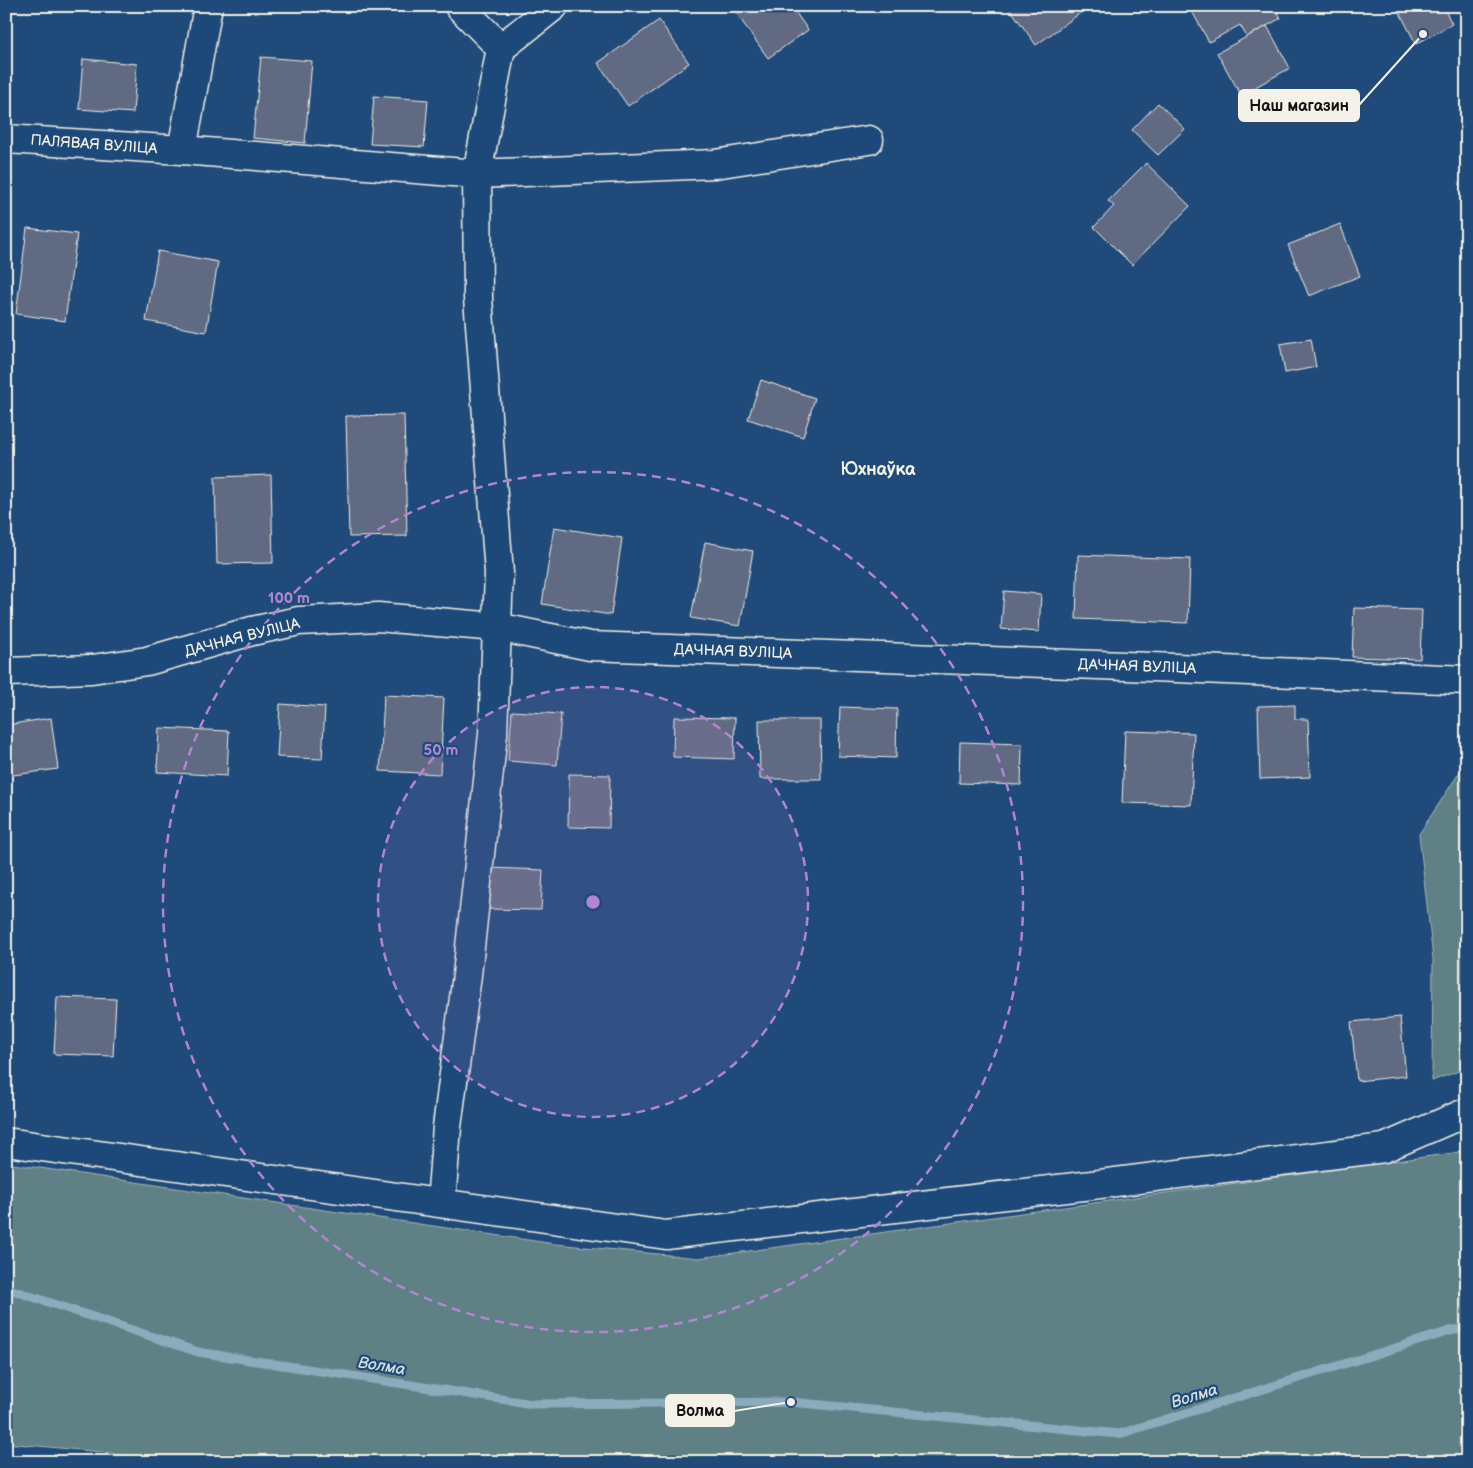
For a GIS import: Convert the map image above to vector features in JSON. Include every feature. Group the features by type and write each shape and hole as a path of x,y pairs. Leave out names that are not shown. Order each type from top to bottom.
{"street":[{"path":"182,150 208,6"},
{"path":"459,6 501,48"},
{"path":"441,1204 447,1127 467,975 493,734 500,574 478,298 477,174 501,48 554,6"},
{"name":"ПАЛЯВАЯ ВУЛІЦА","path":"6,139 182,150 477,174 715,164 870,140"},
{"name":"ДАЧНАЯ ВУЛІЦА","path":"6,672 92,669 147,661 252,631 299,621 378,617 497,627 590,646 1467,680"},
{"path":"6,1142 666,1235 1092,1185 1384,1148 1467,1112"}],"green space":[{"path":"1463,767 1467,770 1467,1068 1432,1081 1433,959 1419,834"},
{"path":"1467,1151 1467,1462 144,1462 112,1453 6,1443 6,1163 555,1244 699,1258"}],"building":[{"path":"740,6 791,6 808,30 768,58 734,10"},
{"path":"1008,6 1090,6 1036,45"},
{"path":"1189,6 1274,6 1281,18 1247,37 1240,25 1209,42"},
{"path":"1403,6 1443,6 1452,24 1416,44 1398,9"},
{"path":"659,20 689,63 628,106 598,63"},
{"path":"1267,26 1290,68 1241,95 1217,53"},
{"path":"261,57 312,61 305,143 253,138"},
{"path":"83,59 137,64 133,113 79,109"},
{"path":"374,96 428,100 424,147 370,144"},
{"path":"1158,103 1185,129 1158,155 1132,130"},
{"path":"1146,163 1190,206 1132,265 1094,227 1114,206 1108,201"},
{"path":"1340,224 1360,276 1309,296 1288,245"},
{"path":"27,228 77,234 65,321 16,314"},
{"path":"158,251 218,262 206,332 146,321"},
{"path":"1311,339 1316,367 1285,373 1280,344"},
{"path":"761,380 815,398 803,437 748,419"},
{"path":"404,415 407,536 349,537 346,416"},
{"path":"271,475 273,563 217,564 215,477"},
{"path":"554,527 622,538 611,615 542,604"},
{"path":"705,542 753,551 740,626 691,618"},
{"path":"1078,555 1190,559 1188,623 1076,619"},
{"path":"1004,591 1041,594 1039,632 1001,629"},
{"path":"1354,608 1422,610 1420,659 1352,657"},
{"path":"384,695 444,698 440,774 380,771"},
{"path":"280,704 325,707 322,759 277,757"},
{"path":"1295,705 1295,719 1308,719 1310,777 1260,779 1258,706"},
{"path":"840,707 897,709 896,758 838,756"},
{"path":"512,711 561,714 557,765 508,761"},
{"path":"674,717 735,718 734,759 673,757"},
{"path":"51,718 58,769 6,776 6,725"},
{"path":"759,720 820,720 821,779 760,779"},
{"path":"159,728 229,731 227,776 157,772"},
{"path":"1125,731 1194,733 1191,805 1122,803"},
{"path":"960,742 1022,744 1021,785 959,783"},
{"path":"569,774 610,775 609,828 568,827"},
{"path":"489,868 543,870 541,910 488,909"},
{"path":"57,997 116,999 113,1056 54,1054"},
{"path":"1400,1017 1406,1076 1357,1081 1351,1022"}],"waterway":[{"name":"Волма","path":"6,1288 198,1352 533,1404 791,1402 1119,1434 1450,1331 1467,1328"}],"place":[{"name":"Наш магазин","path":"1423,34"},
{"name":"Волма","path":"791,1402"}],"district":[{"name":"Юхнаўка","path":"878,469"}]}
